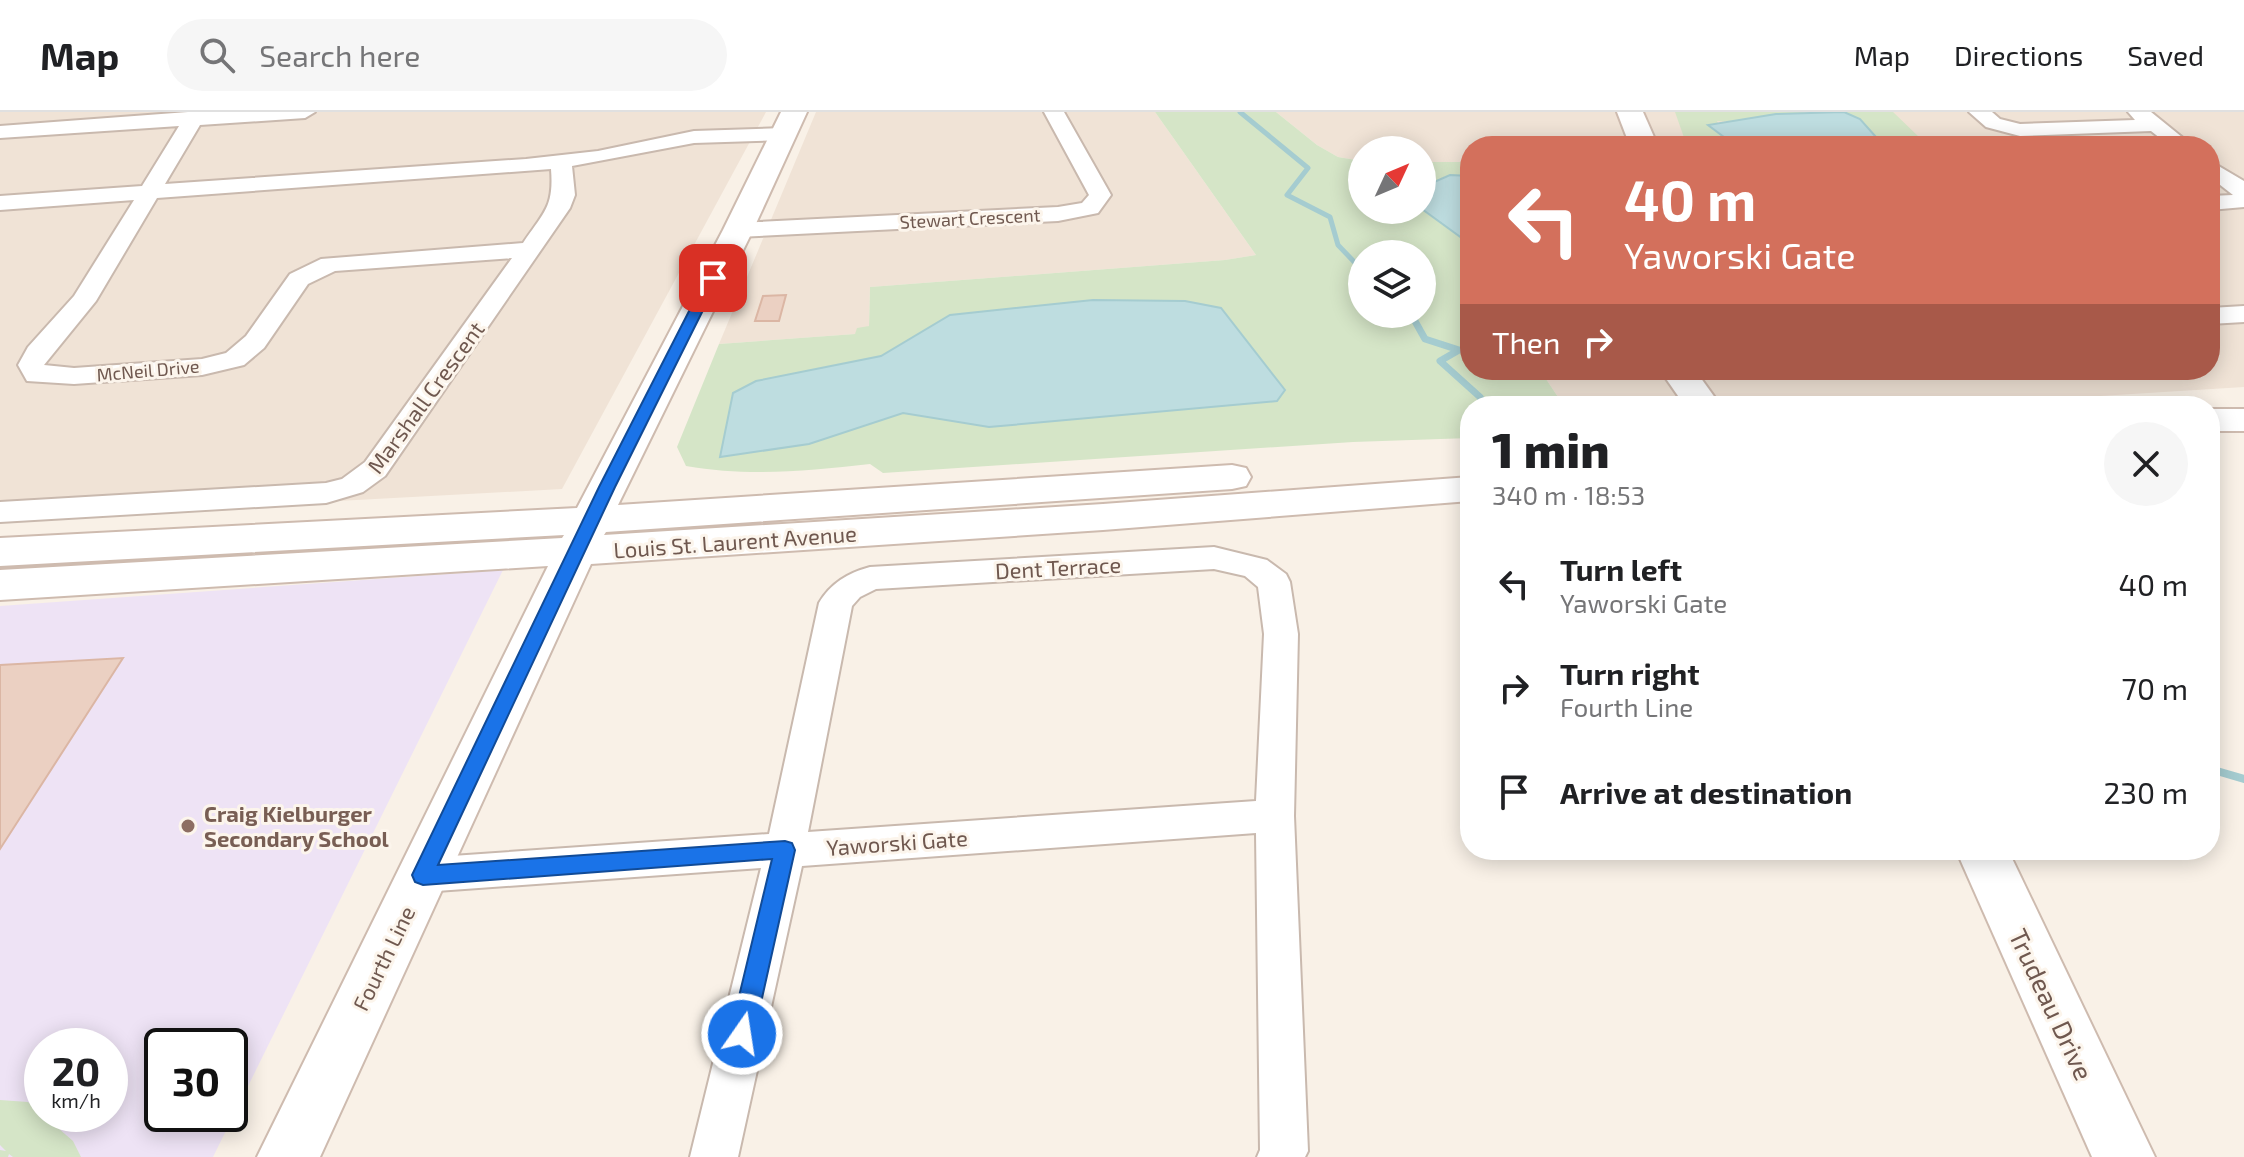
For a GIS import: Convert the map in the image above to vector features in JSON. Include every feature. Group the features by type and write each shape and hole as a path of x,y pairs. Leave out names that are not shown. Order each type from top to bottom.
{"main road":[{"path":"1630,112 1640,136"},
{"name":"Fourth Line","path":"288,1157 688,325 789,123"},
{"path":"2220,420 2244,420"},
{"name":"Louis St. Laurent Avenue","path":"0,585 1460,463"},
{"name":"Louis St. Laurent Avenue","path":"0,552 586,536 1250,507 1460,490"},
{"name":"Trudeau Drive","path":"1987,860 2124,1157"}],"street":[{"path":"7,131 29,112"},
{"path":"7,131 196,116 305,112"},
{"name":"Stewart Crescent","path":"738,230 1058,214 1090,208 1100,195 1054,112"},
{"path":"1979,112 1993,123 2020,130 2146,118 2170,136"},
{"name":"McNeil Drive","path":"196,116 83,301 37,353 31,365 37,375 74,376 202,367 235,359 255,342 299,279 330,264 531,249"},
{"path":"0,203 561,162 789,123"},
{"name":"Marshall Crescent","path":"0,512 326,493 349,489 375,469 562,202 561,162"},
{"path":"2220,174 2242,190 2244,196 2243,201 2220,202"},
{"path":"2220,315 2244,314"},
{"name":"Dent Terrace","path":"714,1157 785,850 836,603 848,589 870,578 1214,558 1256,568 1274,582 1281,634 1275,816 1284,1151 1281,1157"},
{"name":"Yaworski Gate","path":"423,875 1275,816"}],"shaded area":[{"path":"0,112 766,112 562,489 0,519"},
{"path":"816,112 1155,112 1256,255 1225,260 870,287 869,326 855,334 719,344"},
{"path":"1276,112 2244,112 2244,387 2100,396 1557,396 1547,380 2220,380 2220,136 1460,136 1460,162 1436,162 1436,136 1348,136 1348,159 1338,157 1317,145"},
{"name":"Craig Kielburger Secondary School","path":"503,570 248,1086 248,1028 144,1028 144,1132 225,1132 213,1157 0,1157 0,606"}],"green space":[{"path":"1155,112 1276,112 1317,145 1338,157 1348,159 1348,224 1436,224 1436,219 1460,237 1460,380 1547,380 1557,396 1460,396 1460,438 1353,442 883,473 870,464 778,472 686,466 677,447 719,344 855,334 857,328 869,326 870,287 1225,260 1256,255","holes":["950,315 1277,401 989,427 903,413 809,444 733,393 756,381 881,356"]},
{"path":"1675,112 1809,112 1717,121 1725,136 1683,136"},
{"path":"1844,112 1893,112 1918,136 1875,136 1860,119"},
{"path":"1436,162 1460,162 1460,176 1450,175 1436,181"},
{"path":"0,1100 24,1102 24,1132 63,1132 73,1141 81,1157 13,1157 9,1154 8,1157 0,1157 0,1150 6,1151 0,1145"}],"water":[{"path":"1844,112 1860,119 1875,136 1723,136 1708,125 1776,114"},
{"path":"1450,175 1460,176 1460,237 1436,219 1436,181"},
{"path":"1093,300 1185,301 1221,308 1285,390 1277,401 989,427 903,413 809,444 720,457 733,393 756,381 881,356 950,315"}],"building":[{"path":"786,295 779,321 755,321 763,296"},
{"path":"123,658 0,849 0,665"}],"waterway":[{"path":"1240,112 1308,168 1287,195 1330,217 1338,245 1348,255"},
{"path":"1419,328 1425,339 1459,350 1440,361 1460,379"},
{"path":"1461,380 1479,396"},
{"path":"2220,772 2244,779"}],"place":[{"name":"Craig Kielburger Secondary School","path":"188,826"}],"route":[{"path":"713,278 607,487 423,875 785,850 742,1034"}]}
